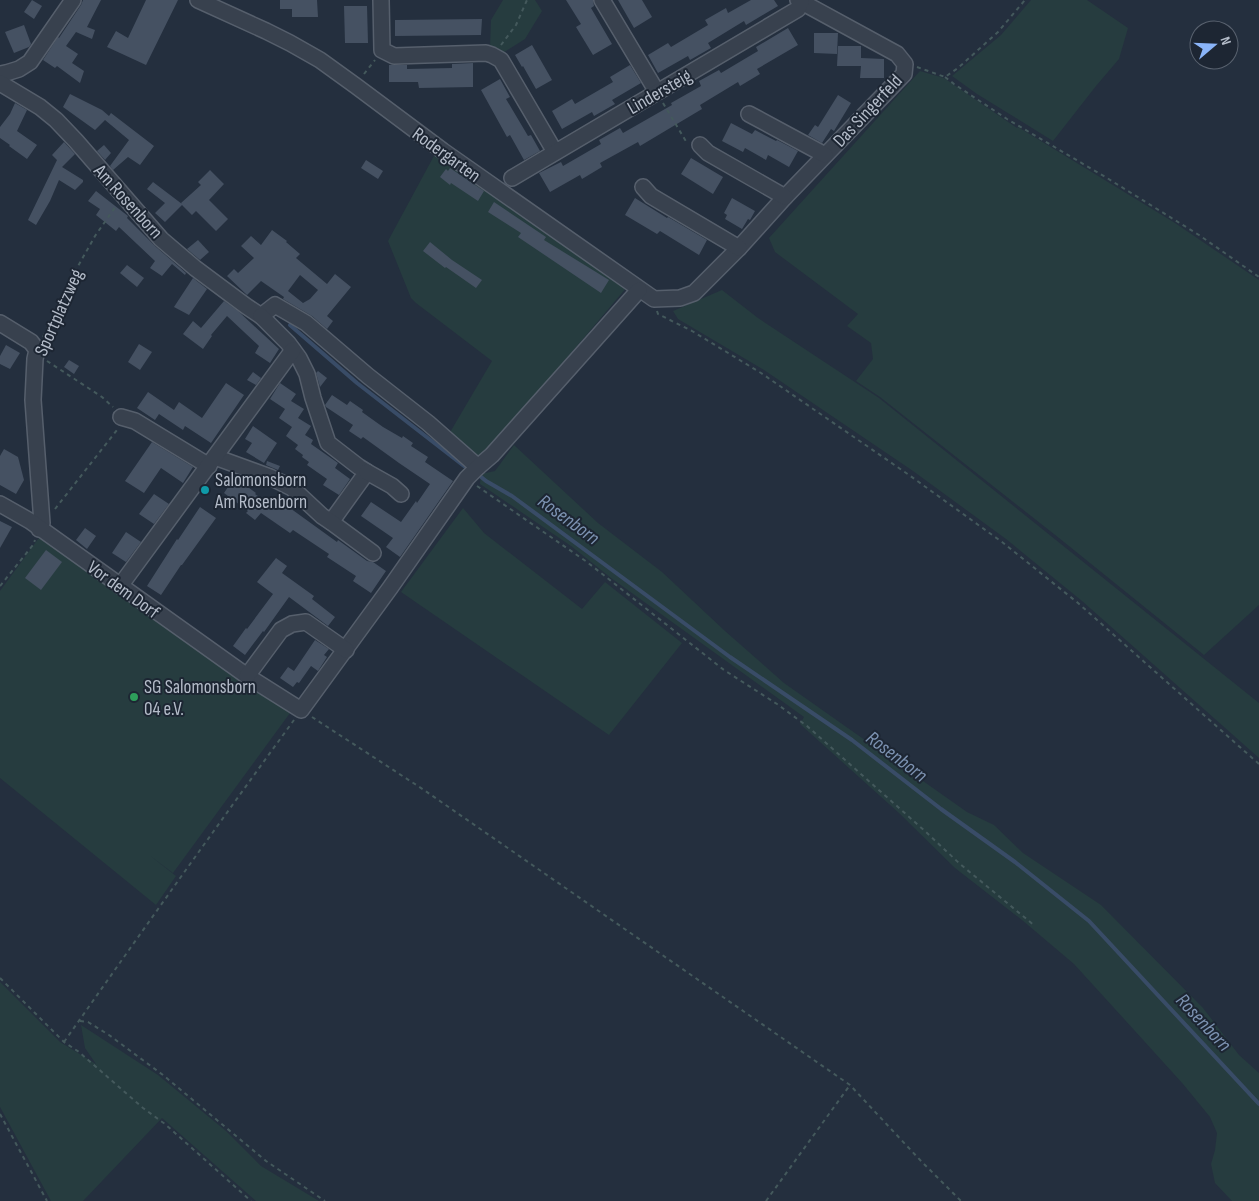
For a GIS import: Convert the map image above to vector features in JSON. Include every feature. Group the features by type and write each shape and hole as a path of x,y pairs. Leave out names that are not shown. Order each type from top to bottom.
{"street":[{"path":"0,74 19,69 30,62 73,0"},
{"name":"Rodergarten","path":"198,0 274,35 320,60 443,151 654,299"},
{"path":"381,0 382,50 394,56 486,53 492,55 500,60 555,152"},
{"path":"602,0 657,92"},
{"path":"800,1 897,54 905,64"},
{"name":"Lindersteig","path":"512,178 798,9 800,1"},
{"name":"Das Singerfeld","path":"654,299 680,298 694,293 904,74 905,64"},
{"name":"Am Rosenborn","path":"0,83 40,107 56,120 161,239 195,268 261,316 288,343 306,374 328,443 359,467 392,486 401,494"},
{"name":"Das Singerfeld","path":"749,114 825,155"},
{"path":"700,145 708,153 785,197"},
{"path":"643,187 651,196 738,248"},
{"path":"301,710 346,650 467,478 492,455 639,290"},
{"path":"261,316 275,305 306,323 368,376 428,423 478,467"},
{"path":"0,323 31,342 37,350"},
{"name":"Sportplatzweg","path":"37,350 33,400 40,526"},
{"path":"120,586 293,350"},
{"path":"121,418 136,421 212,462 270,477 292,488 322,516 373,553"},
{"path":"331,522 367,472"},
{"name":"Vor dem Dorf","path":"0,504 40,526 120,586 247,676 301,710"},
{"path":"247,676 281,630 292,624 306,622 346,650"}],"path":[{"path":"492,55 516,25 527,0"},
{"path":"945,77 958,68 998,32 1025,0"},
{"path":"364,74 382,50"},
{"path":"905,64 945,77 1008,119 1107,178 1259,276"},
{"path":"657,92 686,143 700,145"},
{"name":"Sportplatzweg","path":"37,350 76,268 118,203 125,198"},
{"path":"654,299 658,314 692,331 762,374 909,475 1002,542 1078,603 1259,764"},
{"path":"0,586 33,544 40,526 49,518 120,426 121,418 114,408 102,397 41,356 37,350"},
{"path":"467,478 587,562 724,670 777,704 806,726 960,864 1034,926"},
{"path":"64,1042 301,710 424,790 850,1085 961,1201"},
{"path":"0,978 64,1042 80,1052 143,1108 165,1124 251,1201"},
{"path":"79,1021 88,1022 109,1035 163,1076 266,1162 325,1201"},
{"path":"766,1201 850,1085"},
{"path":"0,1114 47,1201"}],"green space":[{"path":"503,0 535,0 542,11 525,39 501,54 490,48 491,20"},
{"path":"1031,0 1087,0 1128,28 1119,59 1053,141 977,94 952,76 1001,35"},
{"path":"920,71 944,78 1017,128 1175,223 1259,280 1259,605 1204,655 880,397 856,381 873,359 871,343 847,326 858,314 775,252 769,238"},
{"path":"435,154 627,287 483,457 477,458 449,434 492,361 411,298 388,241"},
{"path":"722,290 758,318 879,398 1259,703 1259,758 1082,601 1006,539 913,471 764,370 678,319 673,311"},
{"path":"514,445 598,523 662,572 784,683 967,812 994,825 1023,853 1101,905 1203,1008 1239,1055 1259,1073 1259,1201 1232,1201 1215,1183 1211,1164 1217,1133 1210,1117 1183,1084 1074,964 1022,920 955,868 899,813 800,724 804,717 611,578 571,546 480,484 481,474 495,471"},
{"path":"463,508 484,533 582,609 605,582 682,643 609,735 401,592"},
{"name":"SG Salomonsborn 04 e.V.","path":"41,535 290,713 173,873 149,855 176,876 156,905 0,778 0,591"},
{"path":"0,982 60,1042 96,1064 85,1048 81,1025 158,1075 226,1131 261,1166 319,1201 256,1201 162,1118 83,1201 51,1201 0,1107"}],"building":[{"path":"32,0 42,6 34,19 24,12"},
{"path":"83,0 101,0 87,27 95,30 92,39 76,32 66,46 78,54 72,63 84,71 80,83 57,66 55,68 43,60"},
{"path":"146,0 178,0 146,65 107,47 116,31 128,38"},
{"path":"280,0 317,0 318,17 292,17 292,9 280,9"},
{"path":"566,0 593,0 594,6 591,8 612,44 593,55 576,27 581,24"},
{"path":"618,0 642,0 652,17 634,28"},
{"path":"751,0 774,0 778,6 746,25 744,21 708,43 711,48 690,60 688,56 658,73 648,55 668,43 671,47 708,25 705,20 726,8 728,13"},
{"path":"344,6 367,6 368,43 345,43"},
{"path":"482,19 481,35 395,36 395,20"},
{"path":"24,25 31,44 29,47 14,53 5,32"},
{"path":"788,28 798,45 757,69 760,74 740,86 738,82 700,105 702,109 640,146 638,142 600,163 602,167 582,179 580,175 550,192 539,173 561,162 563,166 601,144 599,140 620,128 623,133 672,105 671,103 701,86 699,81 719,70 721,73 758,51 756,47"},
{"path":"814,33 838,33 837,54 814,53"},
{"path":"532,45 552,80 536,89 515,55"},
{"path":"838,46 861,46 861,58 884,59 884,78 860,78 861,66 837,66"},
{"path":"473,63 473,87 419,88 418,82 389,82 389,65 407,65 407,69 452,68 452,64"},
{"path":"630,65 641,83 612,100 615,104 594,116 592,112 562,129 552,111 572,99 575,104 613,82 610,77"},
{"path":"500,79 510,97 506,99 528,136 531,135 540,151 524,160 510,135 507,137 481,90"},
{"path":"70,94 102,110 109,116 111,113 154,146 140,165 128,157 113,170 110,166 129,140 105,120 95,130 63,107"},
{"path":"838,95 851,103 834,131 831,129 822,143 808,135 815,125 818,127"},
{"path":"15,103 27,110 17,131 37,145 27,159 0,138 0,127 10,114"},
{"path":"731,123 752,134 755,130 798,151 789,167 768,155 766,160 745,148 743,152 722,141"},
{"path":"64,142 75,154 62,167 83,180 83,182 75,190 59,180 50,201 36,225 28,220 57,160 52,155"},
{"path":"104,145 111,153 105,160 97,151"},
{"path":"691,158 723,177 713,194 681,174"},
{"path":"366,160 383,171 378,179 361,168"},
{"path":"450,168 484,191 478,201 440,177 446,169 448,171"},
{"path":"210,170 224,184 209,200 228,219 216,231 196,211 192,215 182,205 165,222 155,213 165,203 147,189 153,182 182,204 201,185 198,182"},
{"path":"96,191 128,216 127,218 155,246 186,273 185,275 172,264 162,276 150,268 155,261 119,227 116,231 96,215 100,209 88,201"},
{"path":"635,198 707,240 699,255 660,231 657,234 625,215"},
{"path":"732,198 755,211 742,229 725,219 727,215 724,213"},
{"path":"494,202 546,237 544,240 609,280 601,293 518,237 521,233 488,212"},
{"path":"272,230 300,254 296,258 327,284 335,274 351,287 327,316 333,321 327,329 312,316 283,299 284,297 261,281 247,295 227,276 234,269 238,273 254,258 241,246 251,236 261,245","holes":["300,275 318,290 310,299 303,303 288,291"]},
{"path":"198,240 209,252 200,260 187,249"},
{"path":"430,242 452,260 482,280 476,288 423,251"},
{"path":"127,265 144,278 137,287 120,273"},
{"path":"193,278 207,289 189,315 174,307"},
{"path":"224,301 238,311 279,349 270,363 255,353 259,346 227,316 211,335 203,349 183,334 193,321 201,328"},
{"path":"139,344 152,352 140,370 128,362"},
{"path":"6,345 20,353 10,369 0,364 0,356"},
{"path":"69,360 79,366 74,374 64,367"},
{"path":"318,371 327,378 320,387 316,373"},
{"path":"253,372 261,378 256,385 247,380"},
{"path":"226,383 244,395 211,443 185,426 183,430 159,414 155,420 137,408 148,392 174,410 179,402 202,418"},
{"path":"280,383 296,394 291,401 304,409 298,418 311,426 305,435 313,440 311,444 338,463 335,468 350,479 339,495 323,485 327,479 307,465 309,462 295,449 298,445 286,436 292,427 279,418 285,409 270,399"},
{"path":"332,395 347,405 350,401 383,427 413,443 411,446 428,457 425,462 453,481 400,557 386,547 393,538 361,516 371,502 401,522 430,484 363,437 361,439 349,431 353,425 325,405"},
{"path":"253,426 277,443 264,463 246,452 252,443 245,439"},
{"path":"152,442 193,467 183,483 161,468 144,493 125,481"},
{"path":"4,449 18,457 24,480 16,494 0,485 0,456"},
{"path":"267,461 280,466 278,470 266,465"},
{"path":"236,475 247,482 245,485 255,494 278,510 283,503 337,542 338,540 367,561 373,562 386,571 371,593 353,581 356,576 327,557 329,554 293,530 290,533 261,513 255,520 246,513 248,511 224,493"},
{"path":"154,494 169,504 154,524 139,514"},
{"path":"200,507 216,518 161,595 147,586"},
{"path":"0,521 12,527 0,548"},
{"path":"85,528 96,536 87,549 76,540"},
{"path":"126,532 141,542 126,562 112,553"},
{"path":"46,550 62,562 41,590 25,578"},
{"path":"276,558 287,566 282,573 314,596 312,599 335,617 328,626 289,597 245,655 233,646 273,594 257,582"},
{"path":"315,640 329,649 324,655 327,657 318,671 311,666 299,683 297,682 293,687 280,678 288,667 294,671"}],"waterway":[{"name":"Rosenborn","path":"290,325 357,383 464,466"},
{"name":"Rosenborn","path":"480,476 512,496 730,657 852,740 941,809 1015,862 1089,921 1259,1104"}],"place":[{"name":"Salomonsborn Am Rosenborn","path":"205,490"},
{"name":"SG Salomonsborn 04 e.V.","path":"134,697"}]}
